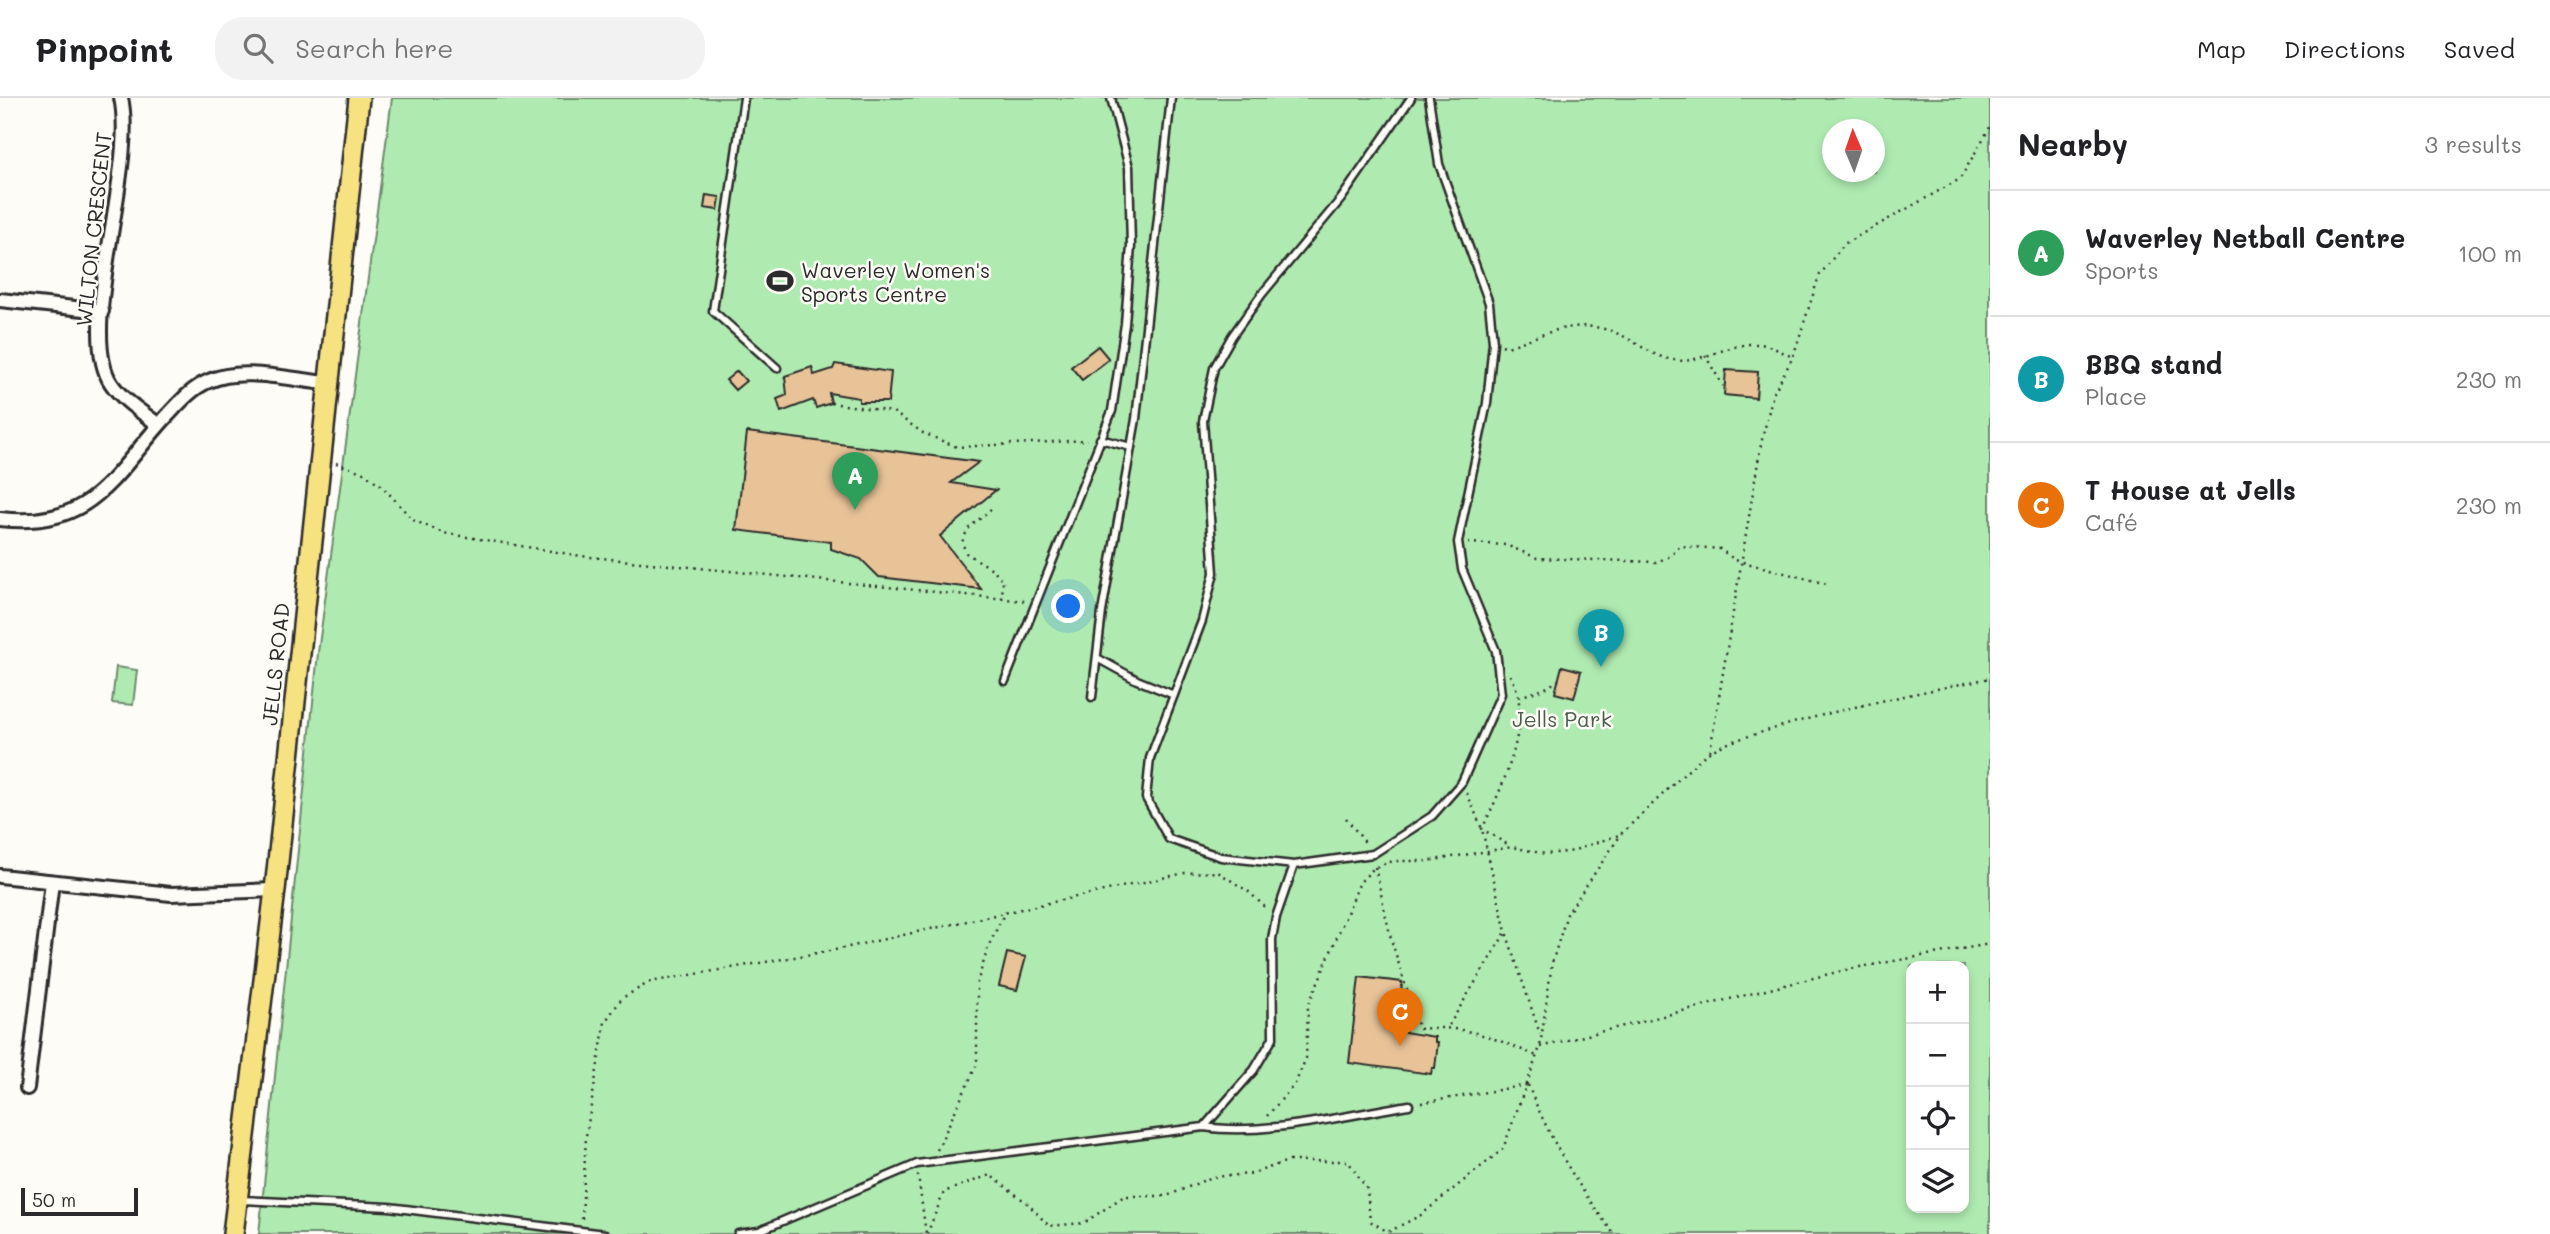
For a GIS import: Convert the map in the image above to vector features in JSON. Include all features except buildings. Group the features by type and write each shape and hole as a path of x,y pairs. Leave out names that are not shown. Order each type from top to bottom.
{"main road":[{"name":"JELLS ROAD","path":"233,1234 275,890 359,98"}],"street":[{"name":"WILTON CRESCENT","path":"121,98 124,139 102,311 100,354 110,382 130,403 159,425"},
{"path":"0,300 102,311"},
{"path":"0,519 20,522 48,519 92,500 112,484 159,425 188,394 209,380 232,375 327,383"},
{"path":"0,876 171,894 275,890"},
{"path":"27,1088 52,882"}],"lane":[{"path":"744,98 713,311 777,368"},
{"path":"1005,681 1112,411 1125,324 1131,246 1129,167 1111,98"},
{"path":"1092,698 1102,612 1131,447 1171,98"},
{"path":"1411,98 1342,199 1254,305 1214,369 1203,421 1213,573 1202,621 1150,758 1146,798 1169,839 1221,857 1294,866 1373,854 1432,816 1462,782 1501,694 1496,651 1462,569 1458,542 1486,403 1493,342 1489,303 1439,164 1429,98"},
{"path":"1100,439 1131,447"},
{"path":"1097,658 1137,680 1174,695"},
{"path":"1205,1127 1254,1070 1273,1038 1272,939 1276,917 1294,866"},
{"path":"738,1234 759,1231 917,1164 1205,1127 1254,1127 1296,1123 1409,1105"},
{"path":"237,1200 389,1207 605,1234"}],"path":[{"path":"1710,751 1740,559 1773,394 1793,357 1819,276 1844,244 1960,179 1990,127"},
{"path":"1493,342 1507,347 1563,326 1582,325 1618,334 1653,354 1677,361 1705,355 1730,345 1761,343 1793,357"},
{"path":"1705,355 1717,381 1723,386"},
{"path":"831,403 893,412 923,433 957,447 1100,439"},
{"path":"319,461 344,464 362,472 381,485 413,520 443,533 581,556 1036,602"},
{"path":"991,509 968,529 962,542 966,553 994,570 1003,581 1002,598"},
{"path":"1458,542 1506,545 1537,558 1656,562 1671,556 1680,546 1720,549 1735,560 1740,559 1827,584"},
{"path":"1482,828 1497,799 1522,714 1516,684 1496,651"},
{"path":"927,1234 944,1192 990,1175 1027,1203 1049,1226 1084,1223 1124,1196 1167,1196 1212,1177 1251,1174 1287,1161 1348,1161 1367,1189 1370,1220 1388,1232 1421,1215 1503,1149 1540,1047 1552,964 1567,914 1622,833 1710,751 1829,712 1990,678"},
{"path":"1519,697 1544,689 1559,680"},
{"path":"1462,782 1482,828 1506,932 1540,1034"},
{"path":"1346,818 1373,854"},
{"path":"1482,828 1511,847"},
{"path":"1254,1127 1277,1107 1295,1084 1306,1058 1308,1006 1360,882 1375,867 1393,861 1428,860 1511,847 1545,854 1569,852 1603,843 1622,833"},
{"path":"1375,867 1391,939 1419,1028 1448,1026 1476,1032 1537,1056"},
{"path":"582,1233 586,1136 605,1022 622,998 650,982 835,950 1185,873 1217,872 1249,892 1276,917"},
{"path":"931,1162 977,1064 977,982 989,945 1005,912"},
{"path":"1448,1026 1506,932"},
{"path":"1540,1047 1849,969 1990,944"},
{"path":"1409,1105 1528,1085"},
{"path":"1528,1085 1542,1121 1594,1208 1614,1234"},
{"path":"917,1164 927,1234"}],"green space":[{"name":"Jells Park","path":"392,98 1990,98 1990,1234 259,1234 318,653"},
{"path":"116,667 137,670 133,705 112,703"}],"place":[{"name":"Waverley Women's Sports Centre","path":"780,281"},
{"name":"Waverley Netball Centre","path":"855,510"},
{"name":"BBQ stand","path":"1601,667"},
{"name":"T House at Jells","path":"1400,1046"}]}
